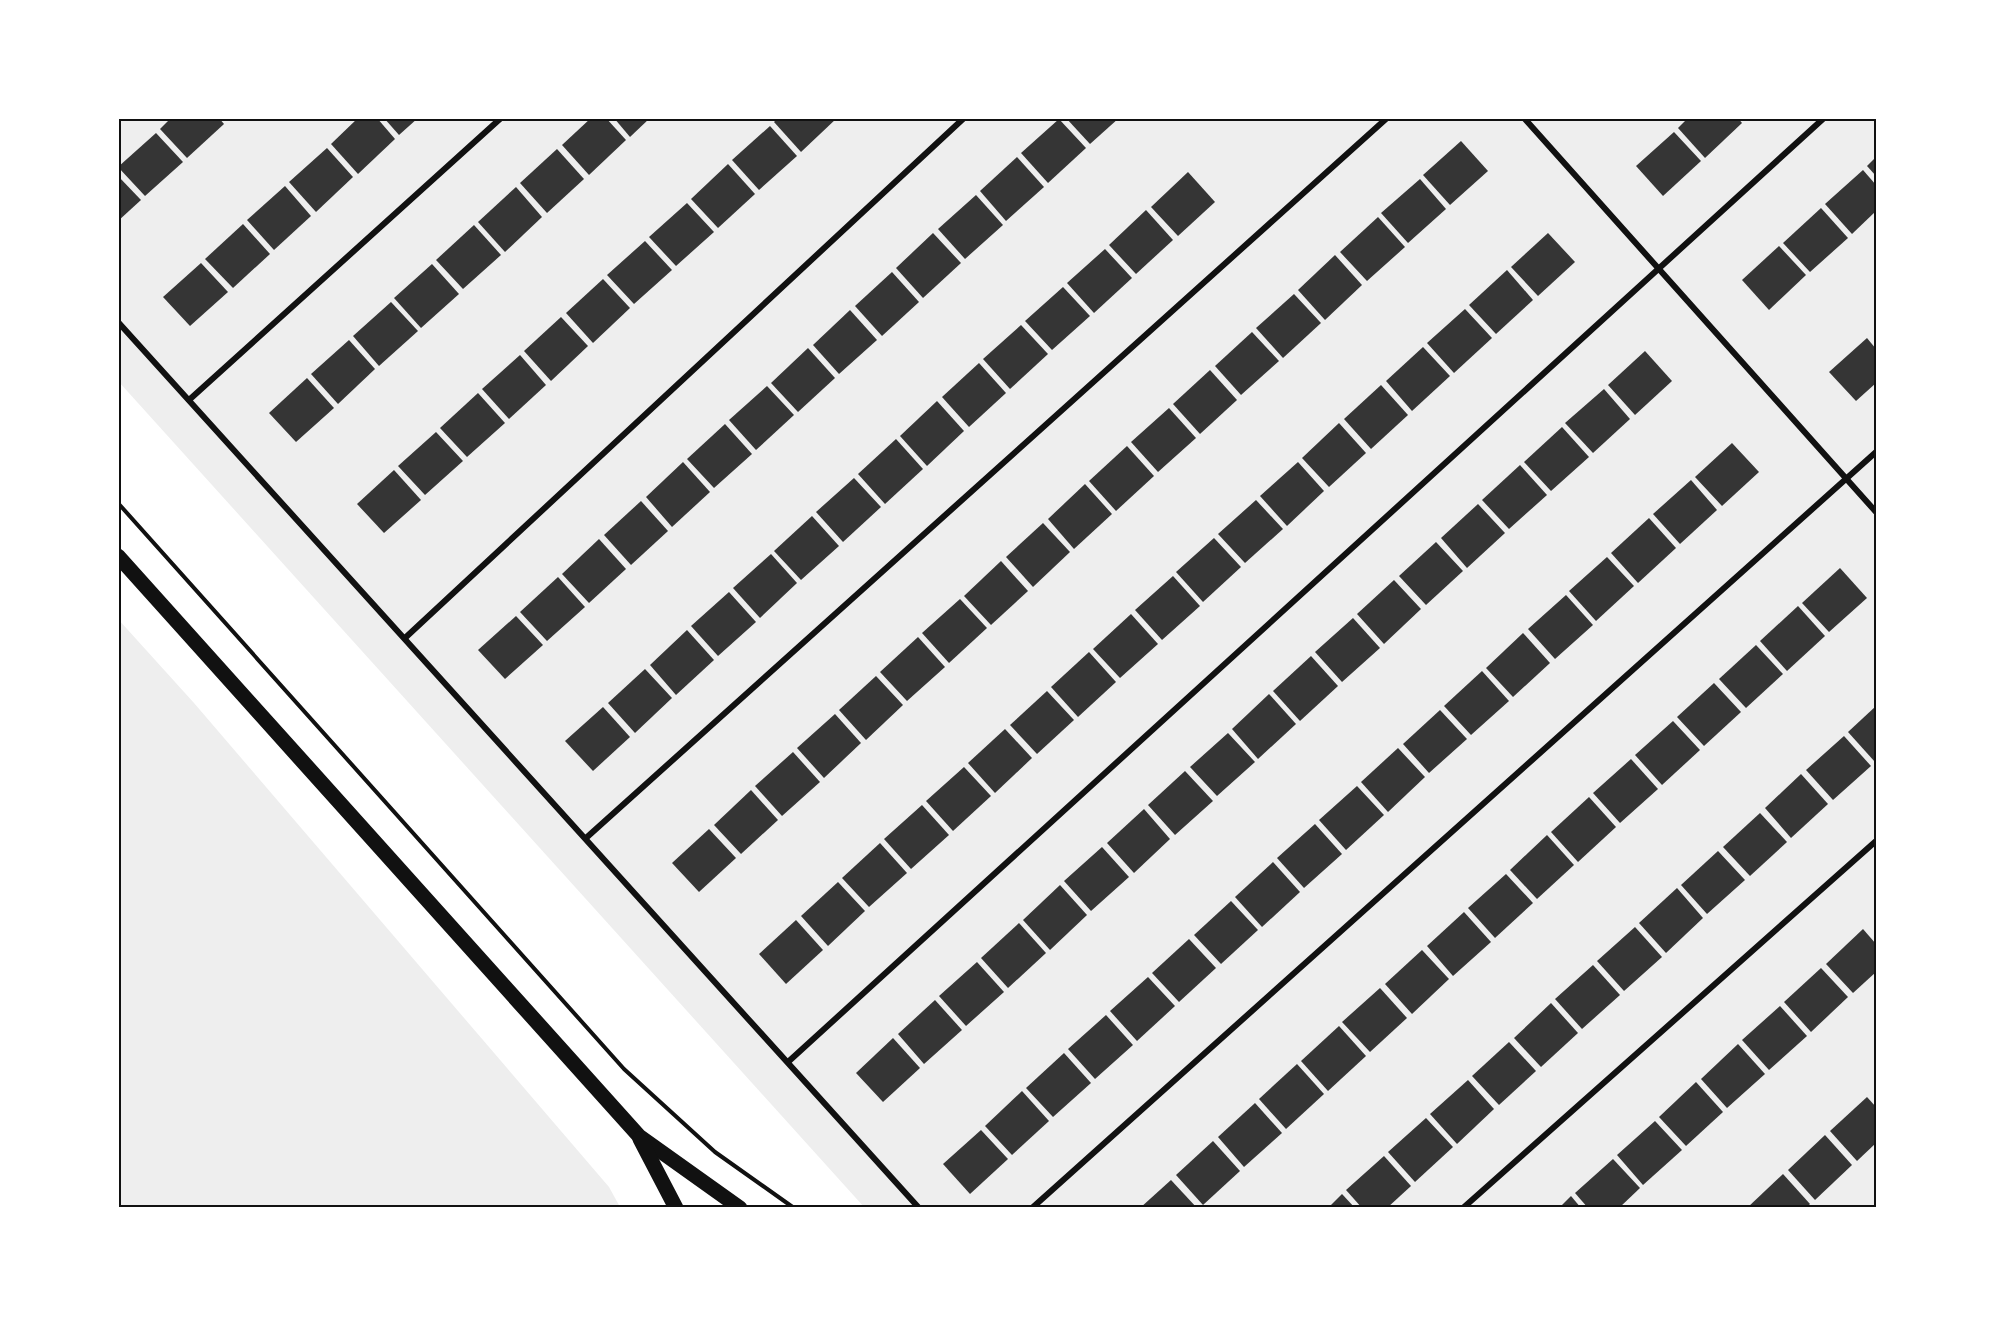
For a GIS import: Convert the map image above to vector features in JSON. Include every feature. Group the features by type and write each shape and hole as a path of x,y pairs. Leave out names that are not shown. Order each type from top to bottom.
{"main road":[{"path":"118,556 639,1136 740,1208"},
{"path":"639,1136 676,1208"}],"street":[{"path":"189,400 501,118"},
{"path":"405,638 964,118"},
{"path":"586,838 1387,118"},
{"path":"1524,118 1876,512"},
{"path":"788,1062 1824,118"},
{"path":"118,322 920,1208"},
{"path":"1032,1208 1876,452"},
{"path":"1463,1208 1876,841"}],"path":[{"path":"118,503 624,1069 715,1152 794,1208"}],"shaded area":[{"path":"118,119 1876,119 1876,1207 864,1207 119,382"},
{"path":"118,619 194,703 609,1187 620,1207 119,1207"}],"building":[{"path":"171,118 219,118 224,124 187,158 160,129"},
{"path":"358,118 377,118 395,139 358,174 331,144"},
{"path":"384,118 418,118 399,135"},
{"path":"591,118 606,118 626,140 589,175 562,145"},
{"path":"614,118 650,118 630,137"},
{"path":"778,118 837,118 801,152 774,122"},
{"path":"1066,118 1119,118 1090,144"},
{"path":"1688,118 1738,118 1742,123 1705,158 1678,128"},
{"path":"1059,119 1086,148 1048,183 1021,153"},
{"path":"770,126 797,156 759,190 732,160"},
{"path":"1674,132 1701,161 1663,196 1636,166"},
{"path":"156,133 183,162 145,196 118,167"},
{"path":"1461,141 1488,171 1450,205 1423,175"},
{"path":"327,148 353,177 316,212 289,182"},
{"path":"557,149 584,179 547,213 520,183"},
{"path":"1017,157 1044,187 1006,221 980,191"},
{"path":"1876,157 1876,176 1867,166"},
{"path":"728,164 755,194 718,228 691,199"},
{"path":"1863,170 1876,185 1876,211 1852,234 1825,204"},
{"path":"1188,172 1215,202 1178,236 1151,207"},
{"path":"118,176 141,200 118,221"},
{"path":"1420,179 1446,209 1408,243 1381,213"},
{"path":"285,186 311,216 274,250 247,220"},
{"path":"516,187 542,217 505,252 478,222"},
{"path":"976,195 1003,225 965,259 938,229"},
{"path":"687,203 714,232 676,266 649,237"},
{"path":"1821,208 1848,238 1810,272 1783,243"},
{"path":"1146,210 1173,240 1136,274 1109,245"},
{"path":"1378,217 1405,247 1367,281 1340,252"},
{"path":"243,224 270,254 233,288 205,259"},
{"path":"474,225 501,255 463,289 436,260"},
{"path":"933,233 961,263 923,298 896,268"},
{"path":"1548,233 1575,262 1538,296 1511,267"},
{"path":"645,241 672,270 634,304 607,275"},
{"path":"1779,246 1806,275 1769,310 1742,280"},
{"path":"1105,249 1132,278 1094,313 1067,283"},
{"path":"1335,255 1362,285 1325,320 1298,290"},
{"path":"201,263 228,292 190,326 163,297"},
{"path":"432,264 459,294 421,328 394,298"},
{"path":"1507,270 1533,300 1496,334 1469,305"},
{"path":"892,272 919,302 882,336 855,306"},
{"path":"603,279 630,308 593,343 566,313"},
{"path":"1063,287 1090,316 1052,350 1025,321"},
{"path":"1294,294 1321,323 1283,358 1256,328"},
{"path":"391,302 418,331 379,366 353,336"},
{"path":"1465,309 1492,338 1454,373 1427,343"},
{"path":"850,310 877,340 839,374 813,345"},
{"path":"561,317 588,346 551,381 524,351"},
{"path":"1021,325 1048,354 1010,389 983,359"},
{"path":"1252,332 1279,361 1241,395 1215,366"},
{"path":"1867,338 1876,349 1876,383 1856,401 1829,372"},
{"path":"349,340 375,369 338,404 311,374"},
{"path":"1423,347 1450,376 1412,411 1386,381"},
{"path":"808,348 835,378 798,412 771,383"},
{"path":"1645,351 1672,381 1635,415 1608,385"},
{"path":"520,355 546,385 509,419 482,389"},
{"path":"979,363 1006,393 969,427 942,397"},
{"path":"1210,370 1237,400 1200,434 1173,404"},
{"path":"307,378 334,408 296,442 269,413"},
{"path":"1381,385 1408,415 1371,449 1344,419"},
{"path":"767,386 794,415 756,450 729,420"},
{"path":"1604,389 1630,419 1593,453 1565,423"},
{"path":"478,393 505,423 467,457 440,428"},
{"path":"937,401 964,431 927,466 900,436"},
{"path":"1169,408 1196,438 1158,472 1131,442"},
{"path":"1339,423 1366,453 1329,487 1302,458"},
{"path":"725,424 752,454 714,488 687,459"},
{"path":"1562,427 1589,457 1551,491 1524,462"},
{"path":"436,432 463,461 425,495 398,466"},
{"path":"896,439 923,469 885,504 858,474"},
{"path":"1732,443 1759,472 1722,506 1695,477"},
{"path":"1127,446 1154,476 1116,511 1089,481"},
{"path":"683,462 710,492 672,527 646,497"},
{"path":"1298,462 1324,491 1287,526 1260,496"},
{"path":"1520,465 1547,495 1509,529 1482,500"},
{"path":"394,470 421,500 384,533 357,504"},
{"path":"854,478 881,507 843,542 816,512"},
{"path":"1691,480 1717,510 1680,544 1653,514"},
{"path":"1085,484 1112,514 1074,549 1048,519"},
{"path":"1256,500 1283,529 1245,563 1218,534"},
{"path":"641,501 668,531 631,565 604,535"},
{"path":"1478,504 1505,533 1467,568 1441,538"},
{"path":"812,516 839,546 801,580 774,551"},
{"path":"1649,518 1676,548 1638,583 1611,553"},
{"path":"1043,523 1070,552 1033,587 1006,557"},
{"path":"1214,538 1241,567 1203,602 1176,572"},
{"path":"599,539 626,569 589,603 562,574"},
{"path":"1436,542 1463,571 1426,605 1399,576"},
{"path":"771,554 797,583 760,618 733,588"},
{"path":"1607,557 1634,586 1596,621 1569,591"},
{"path":"1001,561 1028,591 991,625 964,596"},
{"path":"1840,568 1867,598 1829,632 1802,603"},
{"path":"1173,576 1200,606 1162,640 1135,610"},
{"path":"558,577 585,607 547,641 520,612"},
{"path":"1394,580 1421,609 1384,644 1357,614"},
{"path":"729,592 756,622 718,656 691,626"},
{"path":"1566,595 1593,625 1555,659 1528,629"},
{"path":"960,599 987,628 949,663 922,633"},
{"path":"1798,606 1825,636 1787,671 1760,641"},
{"path":"1131,614 1158,644 1120,678 1093,649"},
{"path":"516,616 543,645 505,679 478,650"},
{"path":"1353,618 1380,648 1342,682 1315,652"},
{"path":"687,630 714,660 676,695 650,665"},
{"path":"1523,633 1550,663 1513,697 1486,668"},
{"path":"918,637 945,667 907,701 880,672"},
{"path":"1756,645 1783,674 1746,708 1719,679"},
{"path":"1089,652 1116,682 1078,717 1051,687"},
{"path":"1311,656 1338,686 1300,721 1273,691"},
{"path":"645,669 672,698 635,733 608,703"},
{"path":"1482,671 1509,701 1471,735 1444,706"},
{"path":"876,676 903,705 866,740 839,710"},
{"path":"1714,683 1741,712 1704,746 1677,717"},
{"path":"1047,691 1074,720 1037,754 1010,725"},
{"path":"1269,694 1296,724 1258,759 1232,729"},
{"path":"1876,706 1876,760 1875,762 1848,732"},
{"path":"603,707 630,737 593,771 565,741"},
{"path":"1440,710 1467,739 1429,773 1403,744"},
{"path":"835,714 861,743 824,778 797,748"},
{"path":"1673,721 1700,750 1662,785 1635,755"},
{"path":"1005,729 1032,758 995,793 968,763"},
{"path":"1228,733 1255,762 1217,796 1190,767"},
{"path":"1844,736 1871,766 1833,800 1806,770"},
{"path":"1398,748 1425,777 1388,812 1361,782"},
{"path":"793,752 820,782 782,816 755,786"},
{"path":"1631,759 1658,789 1620,823 1593,793"},
{"path":"964,767 991,796 953,831 926,801"},
{"path":"1185,771 1213,801 1175,835 1148,805"},
{"path":"1801,774 1828,804 1791,838 1765,808"},
{"path":"1357,786 1384,815 1346,850 1319,820"},
{"path":"751,790 778,820 741,854 714,825"},
{"path":"1589,797 1616,827 1578,862 1551,832"},
{"path":"922,805 949,835 911,869 884,839"},
{"path":"1144,809 1170,839 1134,873 1107,843"},
{"path":"1760,813 1787,842 1750,876 1723,847"},
{"path":"1315,824 1342,854 1304,888 1277,858"},
{"path":"709,829 736,858 699,892 672,863"},
{"path":"1547,835 1574,865 1537,899 1510,870"},
{"path":"880,843 907,873 869,907 842,878"},
{"path":"1102,847 1129,877 1091,911 1064,881"},
{"path":"1718,851 1745,880 1707,914 1681,885"},
{"path":"1273,862 1300,892 1262,927 1235,897"},
{"path":"1506,874 1533,903 1495,938 1468,908"},
{"path":"838,882 865,911 828,946 801,916"},
{"path":"1060,885 1087,915 1050,950 1023,920"},
{"path":"1677,888 1703,918 1666,953 1639,923"},
{"path":"1231,901 1258,930 1221,964 1194,935"},
{"path":"1464,912 1491,942 1453,976 1427,946"},
{"path":"796,920 823,950 786,984 759,954"},
{"path":"1019,923 1046,953 1008,988 981,958"},
{"path":"1635,927 1662,957 1624,991 1597,961"},
{"path":"1863,929 1876,944 1876,972 1853,993 1826,964"},
{"path":"1189,939 1216,968 1179,1002 1152,973"},
{"path":"1422,950 1449,979 1412,1014 1385,984"},
{"path":"977,962 1004,992 966,1026 939,996"},
{"path":"1593,965 1620,995 1582,1029 1555,999"},
{"path":"1821,968 1848,997 1811,1032 1784,1002"},
{"path":"1148,977 1175,1006 1137,1041 1110,1011"},
{"path":"1380,988 1407,1018 1370,1052 1342,1022"},
{"path":"935,1000 962,1030 924,1064 898,1034"},
{"path":"1551,1003 1578,1033 1541,1067 1514,1038"},
{"path":"1780,1006 1807,1036 1769,1070 1742,1040"},
{"path":"1106,1015 1133,1045 1095,1079 1068,1049"},
{"path":"1339,1026 1366,1056 1328,1091 1301,1061"},
{"path":"893,1038 920,1068 883,1102 856,1073"},
{"path":"1509,1042 1536,1071 1499,1105 1472,1076"},
{"path":"1738,1044 1765,1074 1727,1108 1701,1079"},
{"path":"1064,1053 1091,1083 1053,1117 1026,1088"},
{"path":"1297,1064 1324,1094 1286,1129 1259,1099"},
{"path":"1468,1080 1494,1109 1457,1144 1430,1114"},
{"path":"1696,1082 1723,1112 1686,1146 1659,1117"},
{"path":"1022,1091 1049,1121 1012,1155 985,1126"},
{"path":"1867,1097 1876,1107 1876,1143 1857,1161 1830,1131"},
{"path":"1255,1103 1282,1133 1244,1167 1218,1137"},
{"path":"1426,1118 1453,1147 1415,1182 1388,1152"},
{"path":"1655,1121 1682,1150 1643,1185 1617,1155"},
{"path":"981,1130 1008,1159 970,1194 943,1164"},
{"path":"1825,1135 1852,1165 1815,1200 1788,1170"},
{"path":"1213,1141 1240,1171 1203,1205 1176,1175"},
{"path":"1384,1156 1411,1186 1387,1208 1362,1208 1346,1190"},
{"path":"1613,1159 1640,1188 1619,1208 1588,1208 1575,1193"},
{"path":"1783,1174 1810,1204 1806,1208 1747,1208"},
{"path":"1171,1180 1197,1208 1140,1208"},
{"path":"1342,1194 1355,1208 1328,1208"},
{"path":"1571,1196 1581,1208 1559,1208"}]}
